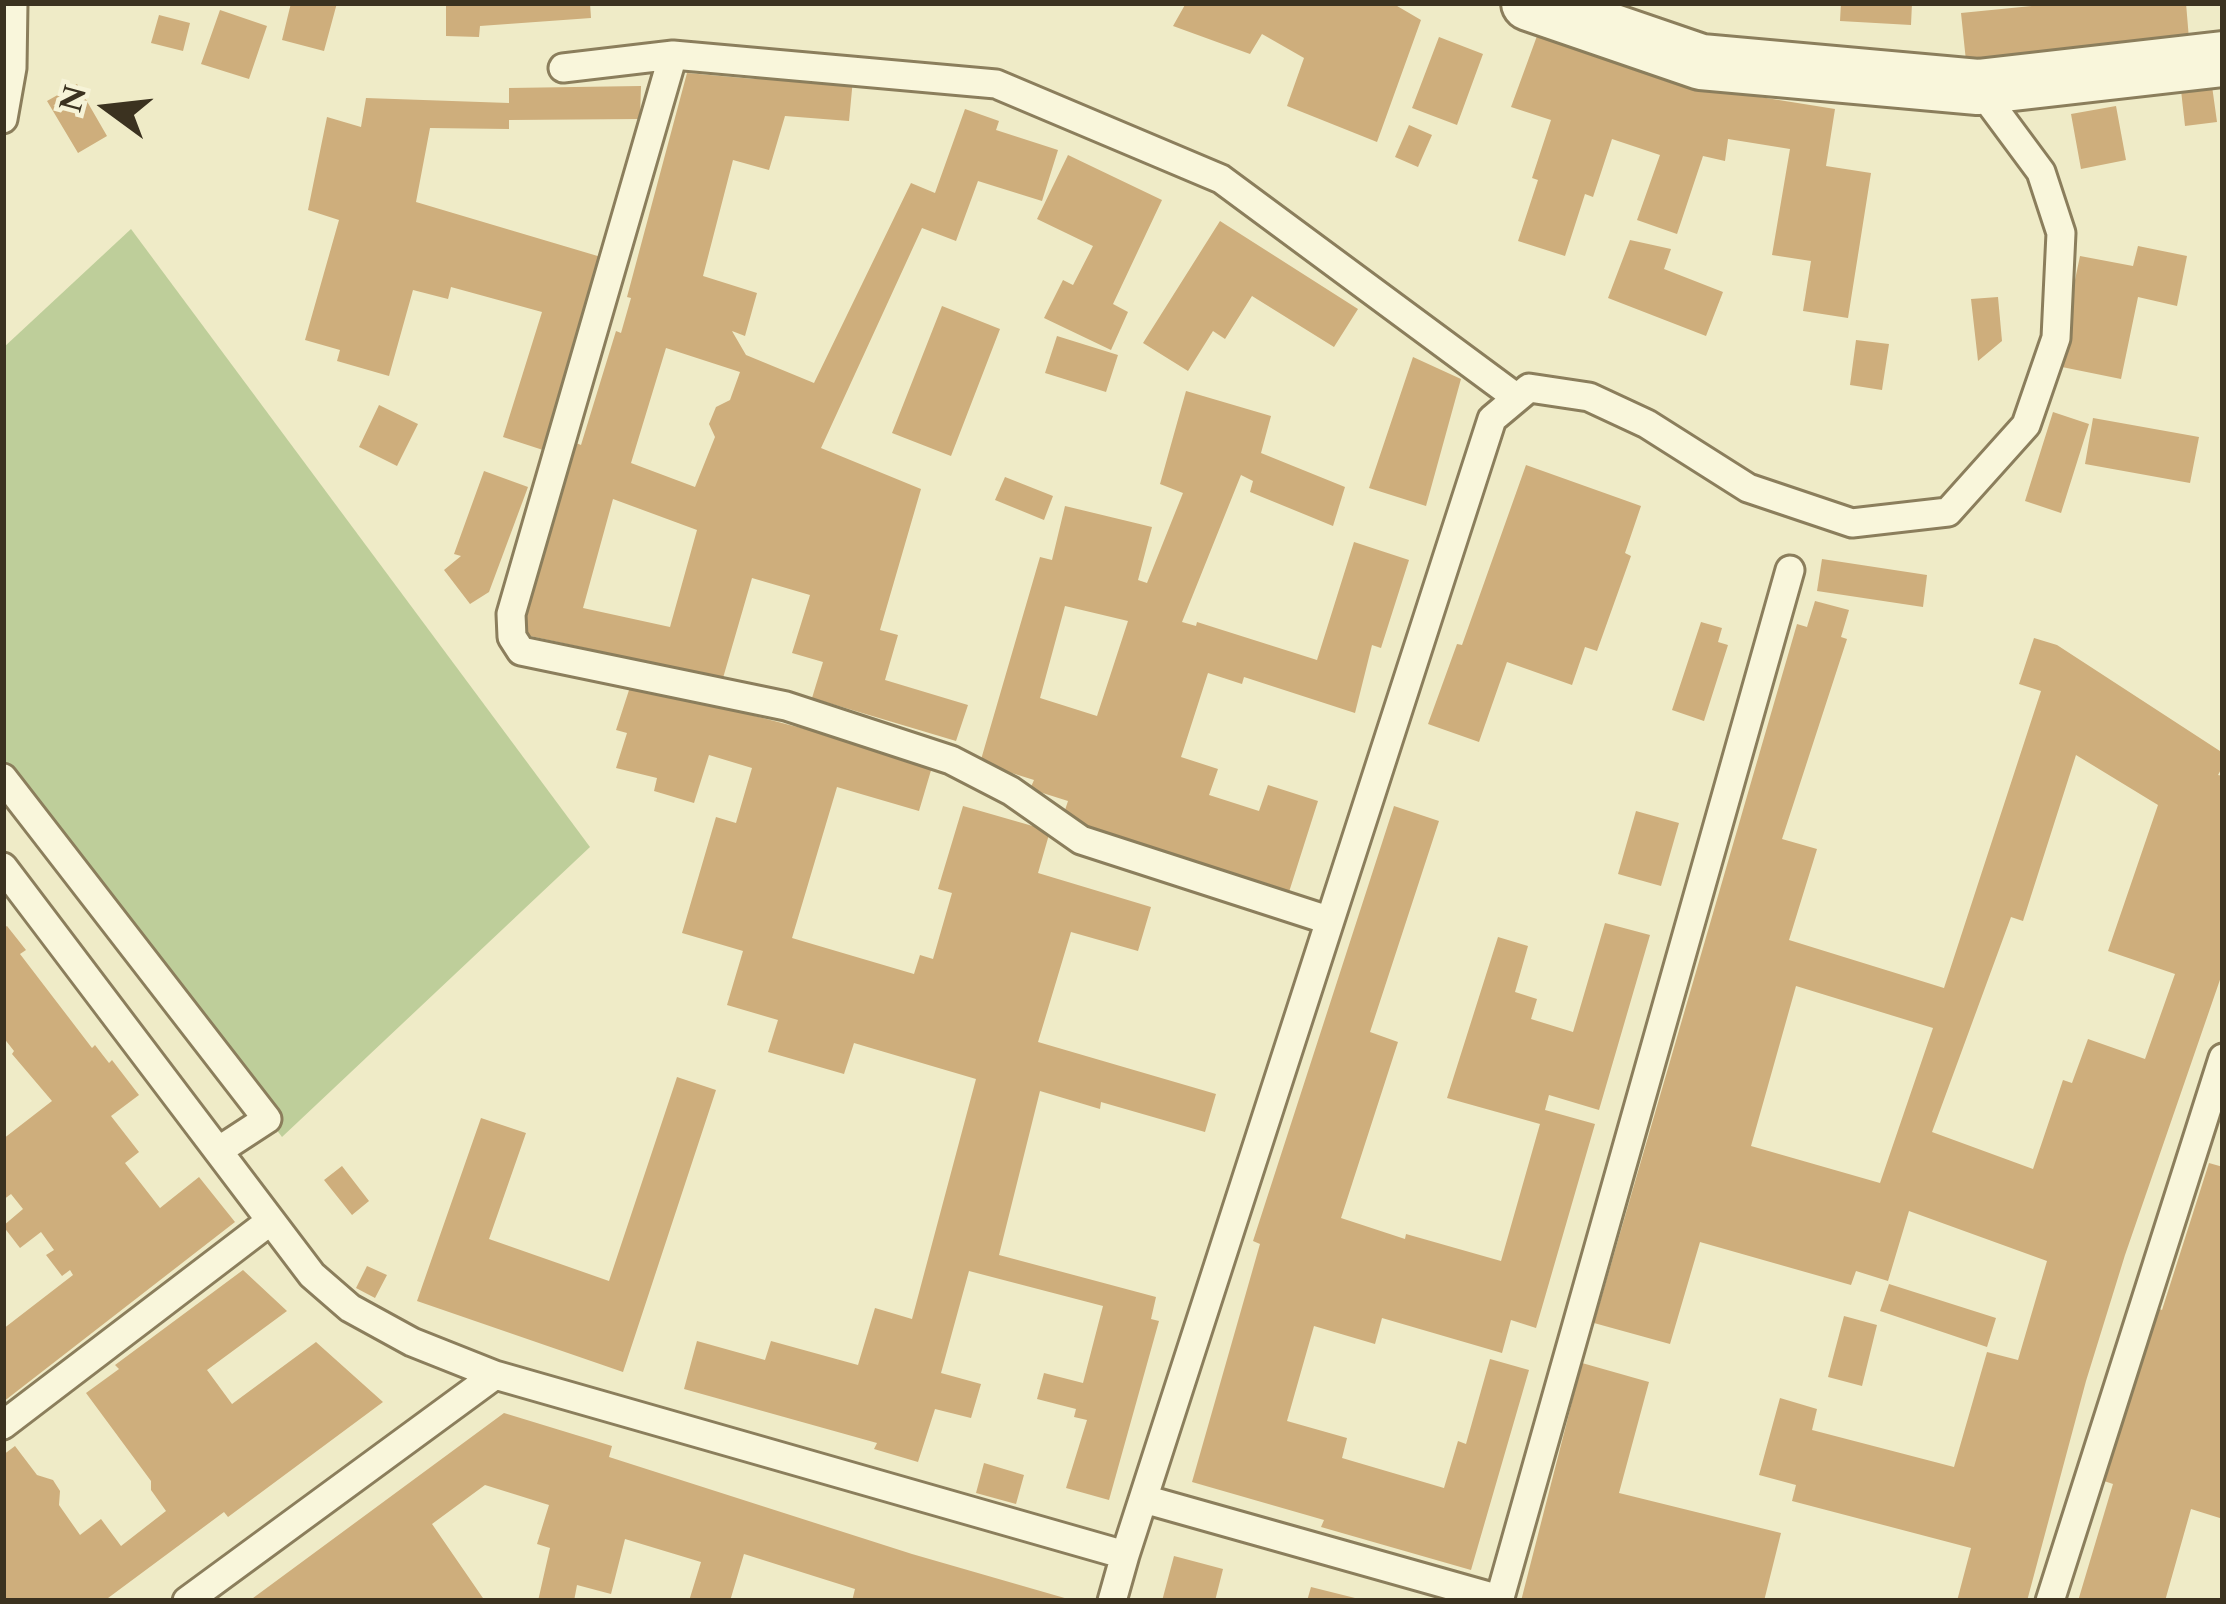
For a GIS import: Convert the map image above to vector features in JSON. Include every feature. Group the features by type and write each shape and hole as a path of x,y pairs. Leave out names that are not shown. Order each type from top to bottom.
{"street":[{"path":"1529,3 1701,62 1978,87 2223,59"}],"lane":[{"path":"3,119 12,68 13,3"},
{"path":"563,68 673,56 996,84 1221,179 1517,398"},
{"path":"673,56 511,614 512,637 521,651 786,706 951,760 1011,791 1082,840 1328,920"},
{"path":"1112,1601 1492,419 1529,388 1589,398 1647,424 1748,488 1852,523 1948,512 2026,425 2056,338 2061,233 2041,172 1978,87"},
{"path":"1144,1499 1499,1600 1790,570"},
{"path":"3,778 267,1119 218,1151"},
{"path":"3,867 269,1222 312,1275 350,1308 412,1342 495,1375 1125,1555"},
{"path":"2050,1601 2223,1058"},
{"path":"3,1425 269,1222"},
{"path":"187,1601 495,1375"}],"green space":[{"path":"131,229 590,847 282,1137 3,763 3,348"}],"building":[{"path":"291,3 337,3 324,51 282,40"},
{"path":"446,3 590,3 591,18 480,26 479,37 446,36"},
{"path":"1186,3 1392,3 1421,20 1377,142 1287,106 1304,58 1262,34 1250,54 1173,26"},
{"path":"1841,3 1912,3 1911,25 1840,21"},
{"path":"2062,3 2186,3 2189,39 1966,61 1961,13"},
{"path":"220,10 267,26 249,79 201,64"},
{"path":"159,15 190,23 183,51 151,43"},
{"path":"1537,36 1685,85 1835,109 1826,166 1871,173 1848,318 1803,311 1811,261 1772,255 1790,149 1728,139 1725,161 1703,156 1677,234 1637,220 1660,155 1612,139 1593,197 1585,194 1565,256 1518,241 1551,120 1511,107"},
{"path":"1439,37 1483,54 1457,125 1412,108"},
{"path":"687,73 853,79 849,121 785,116 769,170 733,160 703,276 757,293 745,336 732,331 746,355 814,383 911,183 935,193 965,109 999,121 996,130 1058,150 1042,201 978,181 956,241 922,228 821,448 921,489 880,630 898,635 885,680 968,705 956,741 812,698 823,662 792,653 810,595 752,578 723,678 521,634 576,443 581,445 616,331 621,333 631,298 627,297","holes":["666,348 740,372 730,400 716,407 709,424 715,437 695,487 631,463","613,499 697,530 670,627 583,608"]},
{"path":"77,84 107,136 78,153 47,101"},
{"path":"641,86 640,119 509,120 509,129 430,128 416,202 601,257 543,450 503,437 542,312 451,287 448,299 413,290 389,376 337,361 340,350 305,340 339,220 308,210 327,117 361,127 366,98 509,103 509,88"},
{"path":"2212,86 2217,122 2185,126 2181,90"},
{"path":"2116,106 2126,160 2081,169 2071,114"},
{"path":"1409,125 1432,135 1418,167 1395,157"},
{"path":"1068,155 1162,200 1113,304 1128,312 1111,350 1044,318 1063,280 1073,285 1093,246 1037,219"},
{"path":"1220,221 1358,309 1334,347 1252,296 1225,339 1213,331 1188,371 1143,343"},
{"path":"1630,240 1671,249 1664,269 1723,292 1706,336 1608,298"},
{"path":"2138,246 2187,256 2177,306 2138,297 2121,379 2057,366 2080,256 2133,266"},
{"path":"1998,297 2002,341 1978,361 1971,299"},
{"path":"942,306 1000,329 951,456 892,433"},
{"path":"1057,336 1118,355 1106,392 1045,373"},
{"path":"1856,340 1889,344 1882,390 1850,385"},
{"path":"1413,357 1461,379 1426,506 1369,488"},
{"path":"1186,391 1271,416 1261,453 1345,487 1333,526 1250,492 1253,481 1241,475 1182,622 1196,626 1197,622 1317,660 1354,542 1409,560 1381,648 1372,645 1355,713 1244,677 1242,684 1208,673 1181,757 1218,769 1209,795 1259,811 1268,785 1318,801 1289,892 1062,819 1068,801 1030,789 1034,780 980,763 1040,557 1052,560 1065,506 1152,527 1138,580 1147,583 1183,493 1160,484","holes":["1065,606 1128,621 1097,716 1040,698"]},
{"path":"379,405 418,424 397,466 359,447"},
{"path":"2053,412 2089,424 2061,513 2025,501"},
{"path":"2093,418 2199,437 2190,483 2085,464"},
{"path":"1526,465 1641,506 1625,553 1631,556 1597,651 1585,647 1572,685 1507,662 1479,742 1428,724 1457,644 1462,645"},
{"path":"484,471 528,487 489,592 470,604 444,570 461,556 454,554"},
{"path":"1005,477 1053,496 1044,520 995,500"},
{"path":"1822,559 1927,575 1923,607 1817,591"},
{"path":"1815,601 1849,610 1841,637 1847,639 1782,839 1817,849 1789,940 1944,988 2041,691 2019,684 2034,638 2057,645 2223,753 2218,775 2223,776 2223,971 2125,1255 2027,1601 1957,1601 1971,1548 1792,1501 1796,1485 1759,1475 1780,1398 1817,1409 1812,1430 1954,1467 1987,1352 2018,1360 2047,1261 1909,1211 1888,1281 1856,1271 1851,1285 1700,1242 1670,1344 1594,1323 1797,624 1807,627","holes":["2076,755 2158,805 2108,951 2175,974 2145,1059 2088,1039 2072,1083 2063,1080 2033,1169 1932,1132 2011,917 2023,921","1796,986 1933,1028 1880,1183 1751,1146"]},
{"path":"1701,622 1722,628 1718,642 1728,645 1704,721 1672,710"},
{"path":"631,684 932,767 919,811 837,787 792,938 914,974 920,955 933,959 952,893 938,889 963,806 1050,831 1038,873 1151,907 1138,951 1071,932 1038,1042 1216,1094 1205,1132 1101,1102 1100,1109 1040,1091 999,1255 1156,1297 1151,1319 1159,1321 1109,1500 1066,1488 1087,1420 1074,1417 1076,1409 1037,1399 1044,1373 1083,1383 1103,1306 969,1271 941,1373 981,1384 971,1418 935,1409 918,1462 874,1449 877,1443 684,1389 697,1341 765,1360 771,1341 858,1365 875,1308 912,1319 976,1079 854,1043 844,1074 768,1052 778,1020 727,1005 743,951 682,933 716,817 736,823 752,768 709,755 694,803 654,791 657,778 616,768 627,733 616,730"},
{"path":"1394,806 1439,821 1370,1032 1398,1042 1341,1218 1405,1239 1406,1234 1501,1261 1540,1124 1447,1098 1498,937 1528,946 1515,992 1537,999 1531,1019 1573,1032 1605,923 1650,935 1599,1110 1549,1095 1545,1110 1595,1124 1536,1328 1511,1320 1502,1353 1382,1318 1375,1344 1314,1326 1287,1421 1347,1438 1342,1458 1444,1488 1458,1441 1466,1444 1490,1359 1529,1370 1471,1570 1321,1527 1324,1520 1192,1482 1260,1244 1253,1241"},
{"path":"1636,811 1679,823 1661,886 1618,874"},
{"path":"7,926 26,950 20,954 92,1048 95,1045 109,1063 112,1060 139,1095 111,1116 139,1152 125,1163 160,1208 199,1177 235,1222 3,1402 3,1329 73,1275 70,1270 62,1276 46,1255 54,1250 41,1232 20,1248 3,1226 23,1209 11,1194 3,1200 3,1139 52,1101 3,1037 3,928"},
{"path":"677,1077 716,1090 623,1372 417,1301 481,1118 526,1133 489,1239 609,1281"},
{"path":"2209,1163 2223,1167 2223,1519 2191,1509 2165,1601 2078,1601 2113,1484 2101,1480 2155,1307 2162,1310"},
{"path":"342,1166 369,1201 352,1215 324,1180"},
{"path":"367,1266 387,1275 375,1298 356,1288"},
{"path":"243,1270 287,1311 207,1370 232,1404 316,1342 383,1402 228,1517 224,1512 104,1601 3,1601 3,1455 15,1446 37,1475 53,1480 60,1491 59,1505 80,1535 101,1519 121,1546 166,1511 151,1490 151,1481 86,1393 119,1369 115,1365"},
{"path":"1889,1284 1996,1318 1987,1347 1880,1311"},
{"path":"1844,1316 1877,1325 1862,1386 1828,1377"},
{"path":"1582,1363 1649,1382 1619,1493 1781,1533 1764,1601 1521,1601"},
{"path":"504,1413 612,1446 609,1457 1075,1601 852,1601 855,1589 744,1554 730,1601 689,1601 701,1562 625,1539 611,1594 577,1585 574,1601 538,1601 550,1548 537,1544 549,1505 485,1485 432,1524 485,1601 249,1601"},
{"path":"984,1463 1024,1475 1016,1504 976,1493"},
{"path":"1174,1556 1223,1569 1215,1601 1162,1601"},
{"path":"1311,1587 1359,1599 1359,1601 1307,1601"}]}
